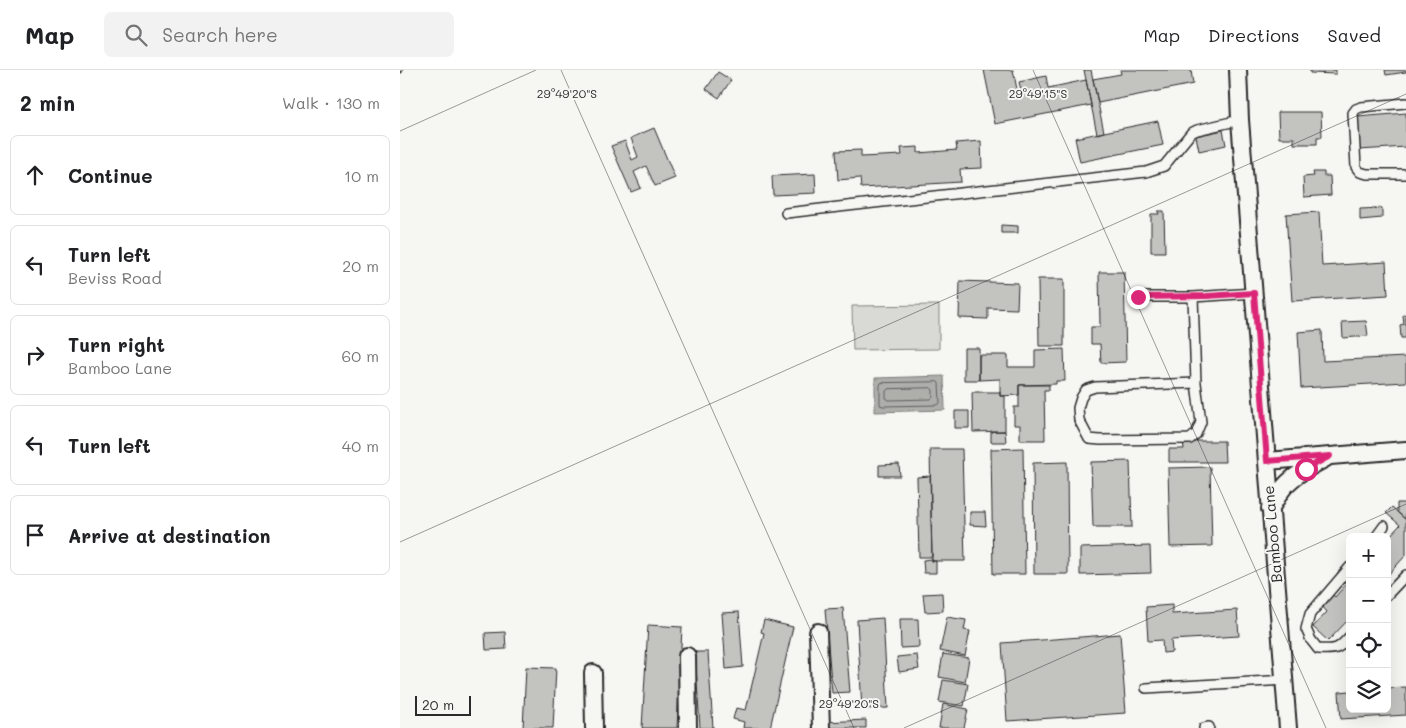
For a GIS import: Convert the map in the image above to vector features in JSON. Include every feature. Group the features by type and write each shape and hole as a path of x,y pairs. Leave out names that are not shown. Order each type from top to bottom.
{"street":[{"name":"Bamboo Lane","path":"1238,70 1240,120 1288,728"},
{"path":"1267,461 1406,450"},
{"path":"1270,508 1282,490 1292,480 1306,469 1330,456"},
{"path":"818,632 821,728"},
{"path":"687,656 688,728"},
{"path":"593,673 594,728"}],"lane":[{"path":"1406,103 1361,107 1353,113 1356,167 1360,172 1367,174 1406,174"},
{"path":"786,213 1146,172 1164,166 1192,133 1197,130 1240,120"},
{"path":"1138,297 1193,297 1254,293"},
{"path":"1193,297 1196,383 1200,422 1196,434 1190,439 1089,439 1079,420 1078,408 1081,398 1086,390 1095,387 1196,383"},
{"path":"1379,533 1384,526"},
{"path":"1346,572 1310,614 1306,629 1318,649 1330,650 1340,648 1346,641"},
{"path":"1391,591 1406,575"},
{"path":"1146,688 1285,680"},
{"path":"1204,728 1209,728"}],"shaded area":[{"path":"939,305 939,349 853,350 852,306"}],"water":[{"path":"944,376 945,410 875,412 875,378"}],"building":[{"path":"984,70 1013,70 1018,94 1022,94 1019,82 1046,76 1048,88 1086,80 1091,105 995,124"},
{"path":"1084,70 1091,70 1104,132 1097,134"},
{"path":"1120,70 1191,70 1193,84 1098,103 1093,79 1121,74"},
{"path":"1310,70 1336,70 1336,74 1310,73"},
{"path":"1385,70 1406,70 1406,72 1386,75"},
{"path":"718,72 731,80 719,98 706,89"},
{"path":"1278,112 1321,112 1322,137 1317,137 1317,144 1294,144 1294,138 1279,138"},
{"path":"1406,113 1406,147 1359,150 1357,117"},
{"path":"1158,121 1163,145 1080,162 1075,138"},
{"path":"654,128 675,178 655,186 646,166 634,172 641,188 631,192 611,146 625,141 632,160 638,157 631,138"},
{"path":"1223,130 1226,145 1199,151 1196,136"},
{"path":"981,141 982,168 960,169 961,182 861,188 860,178 838,180 836,151 861,150 861,157 902,155 901,148 918,147 918,153 957,150 956,143"},
{"path":"1313,172 1324,172 1324,176 1330,176 1331,195 1304,197 1303,177 1314,176"},
{"path":"815,174 816,193 773,195 772,176"},
{"path":"1382,208 1382,218 1360,220 1360,209"},
{"path":"1158,211 1164,211 1165,252 1151,252 1151,214 1159,214"},
{"path":"1319,212 1322,266 1386,262 1388,295 1292,301 1286,214"},
{"path":"1001,225 1018,226 1018,233 1001,233"},
{"path":"1099,272 1124,272 1126,362 1101,363 1100,344 1091,344 1091,327 1100,327"},
{"path":"1038,279 1064,279 1064,346 1039,346"},
{"path":"960,281 1018,283 1017,309 988,308 988,319 959,318"},
{"path":"1406,314 1406,338 1401,338 1400,325 1404,324 1403,315"},
{"path":"1366,321 1368,336 1343,338 1342,322"},
{"path":"1322,330 1323,361 1406,357 1406,382 1301,388 1298,332"},
{"path":"964,348 979,348 979,380 964,380"},
{"path":"1064,349 1065,381 1056,381 1056,384 1019,385 1019,395 1000,396 1000,379 979,380 979,355 1008,355 1008,367 1035,367 1035,350"},
{"path":"1019,385 1049,385 1049,390 1044,390 1045,440 1020,440 1020,425 1014,425 1014,407 1019,407"},
{"path":"972,392 1000,392 1000,396 1005,396 1005,431 973,432"},
{"path":"955,411 969,411 969,428 955,428"},
{"path":"991,431 1005,431 1006,442 991,442"},
{"path":"1183,441 1224,441 1225,462 1169,462 1169,449 1184,449"},
{"path":"1023,448 1025,574 993,574 991,449"},
{"path":"930,449 962,449 965,561 932,561"},
{"path":"1130,461 1132,527 1093,527 1091,462"},
{"path":"1067,462 1068,574 1034,574 1033,463"},
{"path":"899,464 900,476 879,476 879,465"},
{"path":"1210,467 1212,546 1170,547 1168,468"},
{"path":"930,476 932,557 919,557 917,477"},
{"path":"1397,503 1406,503 1405,519 1397,512"},
{"path":"1392,507 1406,518 1406,555 1391,572 1391,535 1400,525 1386,513"},
{"path":"970,512 985,512 986,526 970,525"},
{"path":"1150,546 1151,573 1080,575 1080,548"},
{"path":"932,559 932,561 936,561 936,573 924,573 923,560"},
{"path":"1346,585 1346,622 1328,641 1313,627 1327,612 1323,607 1333,595 1335,597"},
{"path":"942,593 943,611 925,612 923,594"},
{"path":"1172,605 1172,614 1237,610 1239,636 1171,640 1172,652 1163,653 1162,640 1148,641 1146,607"},
{"path":"843,608 850,692 832,693 825,609"},
{"path":"739,612 743,667 726,669 722,613"},
{"path":"947,617 966,620 964,630 970,631 965,656 940,651"},
{"path":"883,618 888,708 862,709 857,620"},
{"path":"900,619 918,619 919,647 901,648"},
{"path":"764,620 793,627 770,728 743,728 744,722 733,719 736,708 746,710 764,633 761,632"},
{"path":"648,625 682,627 677,728 642,728"},
{"path":"505,632 506,649 486,650 485,633"},
{"path":"1120,634 1126,713 1007,721 1002,643"},
{"path":"695,652 708,652 713,728 700,728"},
{"path":"943,654 969,658 965,682 939,677"},
{"path":"917,655 919,669 899,672 897,657"},
{"path":"526,667 556,668 553,728 523,728"},
{"path":"943,680 968,684 964,706 939,702"},
{"path":"1406,687 1406,715 1341,719 1339,692 1346,691 1346,713 1391,713 1391,688"},
{"path":"943,704 968,709 964,728 939,728"},
{"path":"866,720 866,728 825,728 825,722"}],"route":[{"path":"1138,297 1254,293 1267,461 1330,456 1306,469"}]}
